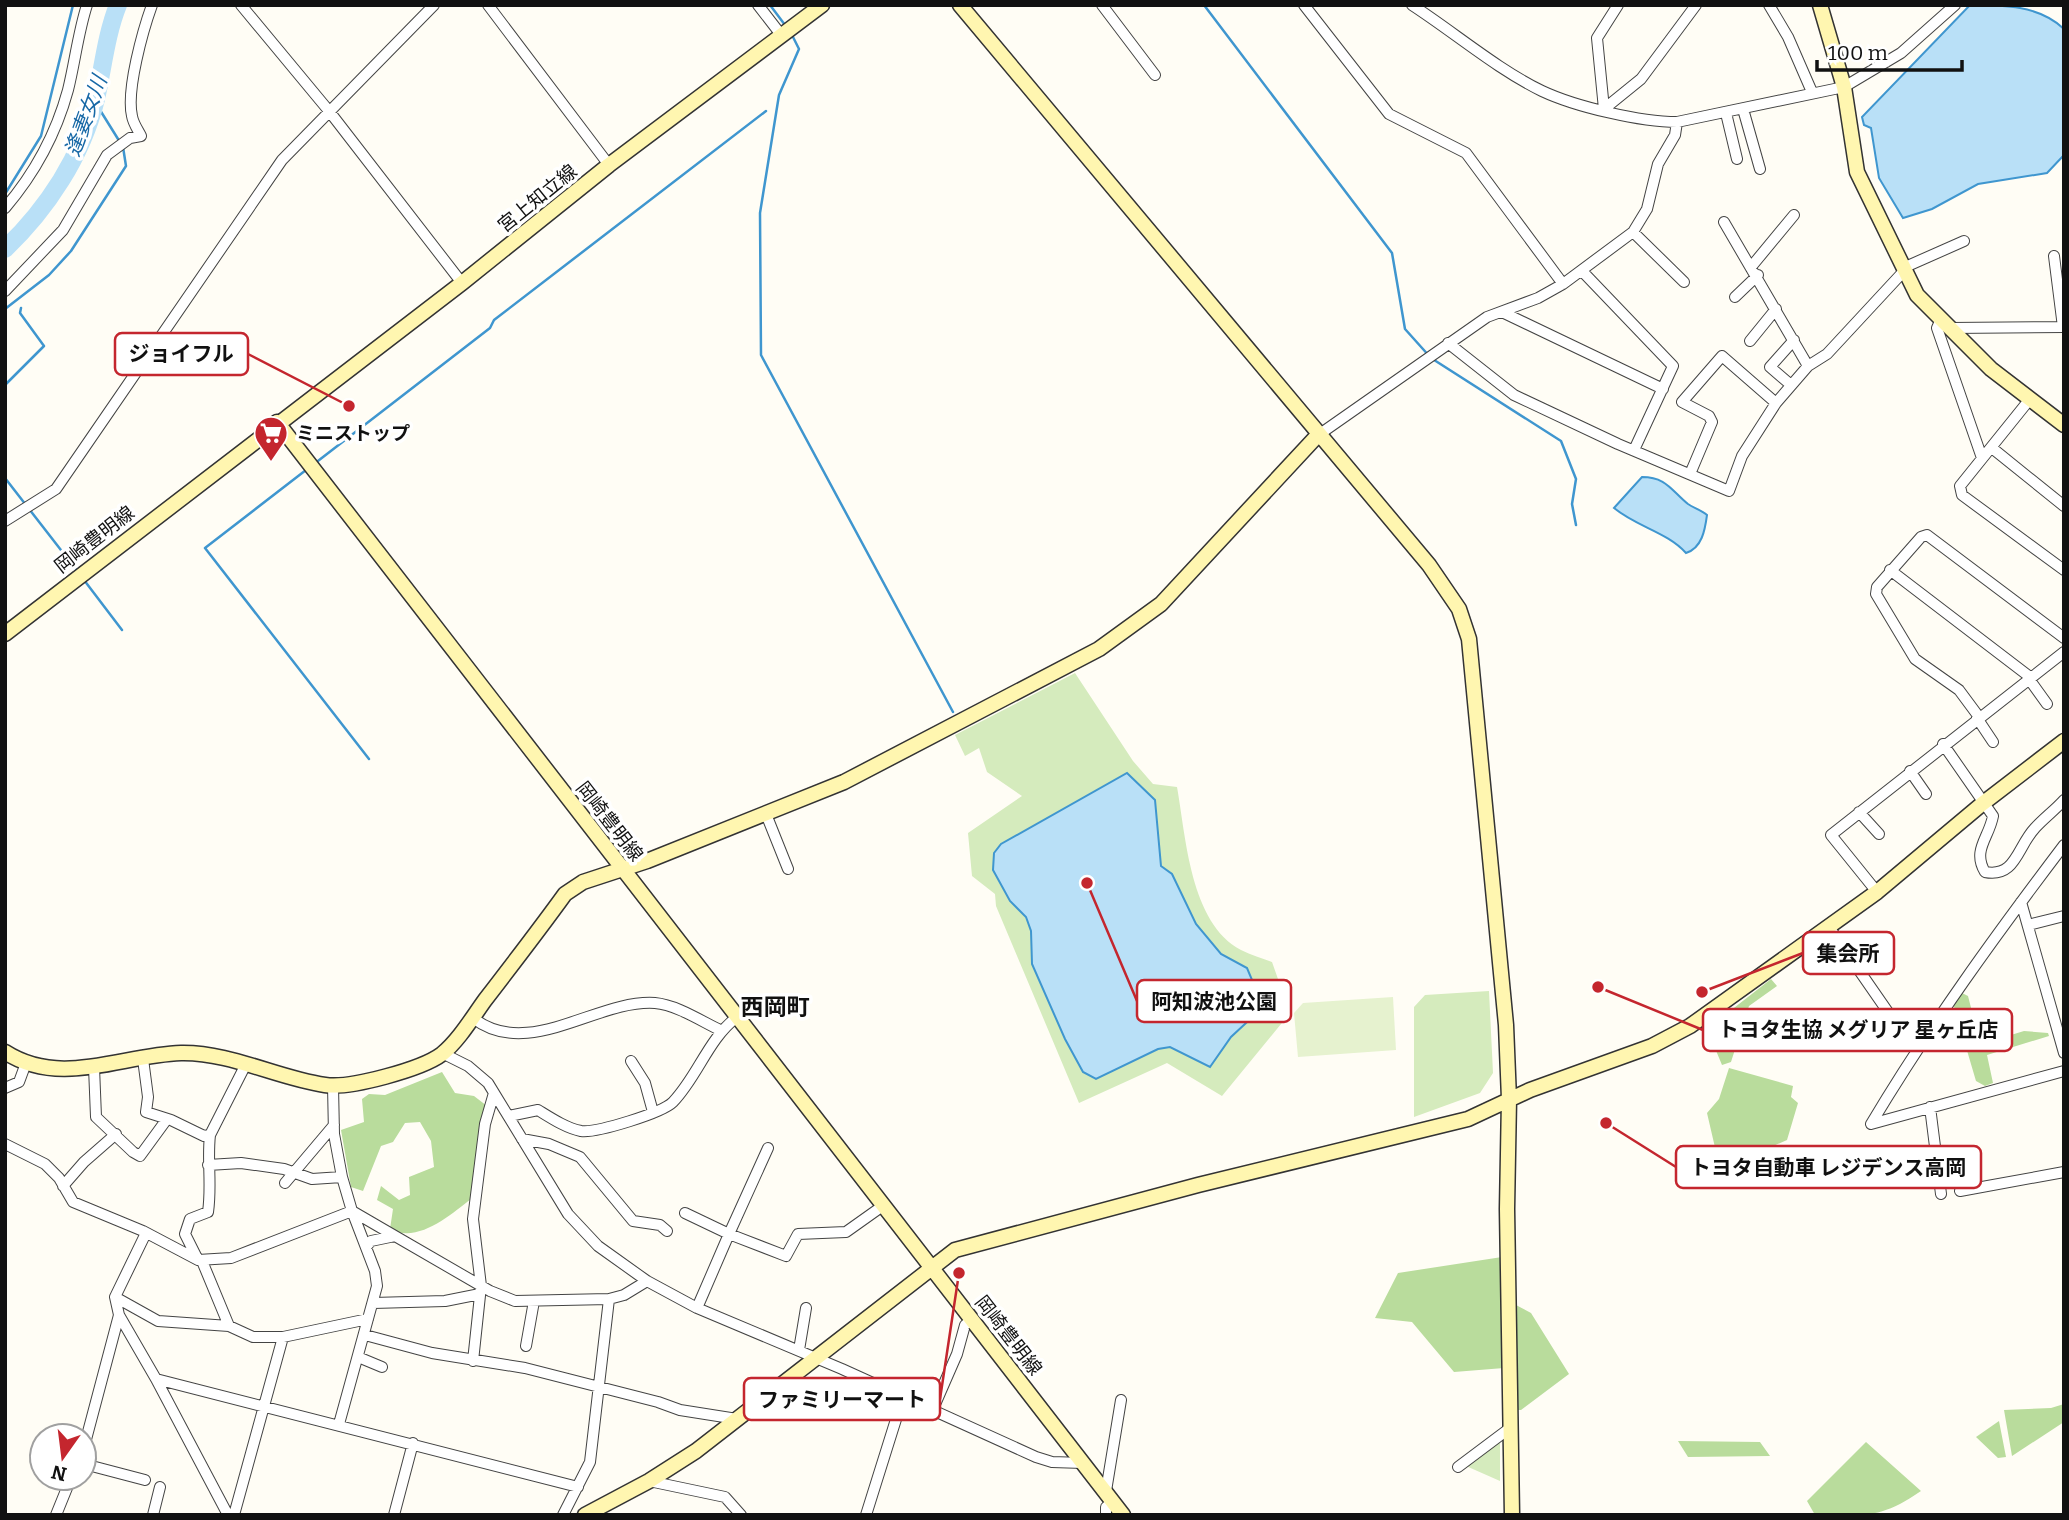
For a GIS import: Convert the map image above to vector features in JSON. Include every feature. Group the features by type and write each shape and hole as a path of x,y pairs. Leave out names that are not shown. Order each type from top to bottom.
{"street":[{"path":"5,208 36,168 52,134 68,89 87,5"},
{"path":"5,291 63,230 112,150 130,138 141,136 132,116 132,102 137,58 152,5"},
{"path":"241,5 329,111 462,284"},
{"path":"5,521 47,496 62,482 282,160 433,5"},
{"path":"488,5 609,164"},
{"path":"758,5 782,36"},
{"name":"宮上知立線","path":"277,422 462,284 609,164 822,5"},
{"path":"960,5 1317,436 1429,565 1459,609 1469,639 1506,1025 1510,1099 1507,1209 1512,1515"},
{"path":"1102,5 1156,75"},
{"path":"1304,5 1389,114 1466,153 1563,284"},
{"path":"1412,5 1543,91 1656,122 1677,122 1812,92 1844,88 1901,53 1955,5"},
{"path":"1604,109 1597,38 1618,5"},
{"path":"1604,109 1641,79 1696,5"},
{"path":"1769,5 1788,37 1812,92"},
{"path":"1820,5 1844,88 1857,172 1917,295 1991,369 2064,425"},
{"path":"1743,108 1760,169"},
{"path":"1726,113 1737,159"},
{"path":"5,1052 26,1063 58,1070 201,1054 333,1086 372,1080 420,1064 442,1053 473,1018 565,894 583,882 844,782 1099,649 1126,632 1161,604 1317,436 1487,317 1563,284 1633,232 1647,209 1658,164 1675,135 1677,122"},
{"path":"1735,297 1794,215"},
{"path":"1724,222 1808,366"},
{"path":"1633,232 1684,282"},
{"path":"1448,343 1506,390 1729,491 1742,456 1776,403 1808,366 1827,354 1903,270 1964,241"},
{"path":"1982,458 1937,328 1946,323 2063,327 2054,256"},
{"path":"1582,271 1673,366 1634,450"},
{"path":"1750,341 1776,309"},
{"path":"1502,312 1663,388"},
{"path":"1791,386 1770,367 1794,340"},
{"path":"1690,474 1712,422 1709,416 1682,402 1722,356 1776,403"},
{"path":"2030,398 1960,486 1962,495 2064,569"},
{"name":"岡崎豊明線","path":"5,634 277,422 973,1319 1083,1463 1108,1503 1123,1515"},
{"path":"1992,449 2064,506"},
{"path":"1993,742 1959,690 1916,659 1876,594 1877,587 1920,537 1927,536 2064,638"},
{"path":"1890,570 2029,678 2047,704"},
{"path":"1877,892 1832,835 1943,744 2064,652"},
{"path":"590,1514 649,1481 737,1419 932,1267 969,1244 1296,1160 1427,1131 1468,1119 1510,1099 1652,1046 1690,1026 1877,892 1982,804 2064,741"},
{"path":"1943,744 1982,804 1993,816 1990,829 1980,847 1978,860 1985,872 1998,875 2010,869 2033,830 2064,800"},
{"path":"1910,771 1926,794"},
{"path":"1859,812 1879,834"},
{"path":"766,814 788,869"},
{"path":"2064,845 1915,1051 1871,1124 2064,1071"},
{"path":"2021,902 2064,1053"},
{"path":"2028,925 2064,916"},
{"path":"1829,927 1915,1051"},
{"path":"473,1018 507,1031 527,1031 549,1029 652,1003 669,1006 720,1030"},
{"path":"509,1116 538,1110 568,1126 592,1130 653,1112 671,1104 694,1076 720,1030 737,1017"},
{"path":"442,1053 480,1074 568,1213 598,1246 647,1281 697,1308 799,1350 1036,1457 1052,1462 1083,1463"},
{"path":"143,1059 148,1097 146,1112 199,1135 210,1135"},
{"path":"631,1061 645,1083 653,1112"},
{"path":"5,1088 19,1082 26,1063"},
{"path":"229,1326 186,1234 190,1219 208,1212 212,1190 208,1165 210,1135 246,1064"},
{"path":"94,1067 95,1114 140,1156 167,1119"},
{"path":"333,1086 334,1125 342,1177 377,1286 339,1424"},
{"path":"473,1361 481,1290 473,1219 485,1124 494,1093"},
{"path":"1930,1107 1941,1194"},
{"path":"285,1183 334,1125"},
{"path":"63,1186 84,1162 116,1134"},
{"path":"522,1139 549,1144 580,1157 633,1221 660,1225 667,1231"},
{"path":"5,1144 45,1164 72,1202 146,1233 200,1260 231,1258 352,1210"},
{"path":"697,1308 768,1148"},
{"path":"208,1165 241,1163 293,1171 312,1179 342,1177"},
{"path":"1960,1191 2064,1172"},
{"path":"685,1213 729,1234 786,1255 798,1234 846,1232 884,1205"},
{"path":"352,1210 481,1290 515,1301 610,1299 624,1295 647,1281"},
{"path":"146,1233 115,1297 119,1315 228,1515"},
{"path":"366,1247 371,1241 395,1236"},
{"path":"373,1303 444,1301 481,1290"},
{"path":"115,1297 158,1321 229,1326 253,1337 283,1336 368,1319"},
{"path":"563,1515 590,1462 610,1299"},
{"path":"526,1346 534,1301"},
{"path":"799,1350 806,1308"},
{"path":"91,1422 119,1315"},
{"path":"933,1409 957,1354 965,1325 973,1319"},
{"path":"365,1335 473,1361 525,1368 680,1410 737,1419"},
{"path":"234,1515 283,1336"},
{"path":"358,1357 382,1367"},
{"path":"156,1379 265,1404 578,1487"},
{"path":"866,1515 903,1397"},
{"path":"1108,1503 1121,1401"},
{"path":"1458,1467 1510,1428"},
{"path":"394,1515 413,1443"},
{"path":"98,1468 145,1480"},
{"path":"649,1481 725,1497 741,1515"},
{"path":"153,1515 160,1487"},
{"path":"56,1515 65,1492"}],"green space":[{"path":"1075,673 1133,761 1153,784 1177,787 1193,877 1211,920 1224,937 1241,950 1272,962 1290,1013 1222,1096 1167,1063 1079,1103 996,906 995,894 972,876 968,833 1022,796 987,772 979,748 965,756 955,735"},
{"path":"1771,979 1777,986 1749,1006 1731,1062 1722,1065 1707,1029"},
{"path":"1489,991 1493,1073 1480,1093 1414,1117 1414,1007 1425,995"},
{"path":"1960,992 1968,996 1978,1035 1973,1038 1975,1046 2024,1031 2048,1033 2049,1036 1987,1055 1993,1083 1985,1086 1976,1081 1953,1003"},
{"path":"1393,997 1396,1050 1298,1057 1294,1013 1303,1003"},
{"path":"1729,1068 1793,1086 1791,1097 1798,1103 1787,1140 1720,1169 1707,1113 1719,1099"},
{"path":"442,1072 455,1093 474,1096 487,1106 471,1199 433,1226 412,1233 401,1233 390,1229 393,1209 377,1200 381,1186 399,1200 410,1195 409,1177 434,1167 431,1141 420,1122 405,1123 393,1142 381,1146 363,1191 351,1187 341,1130 364,1122 362,1099 369,1094 385,1095"},
{"path":"1502,1257 1504,1368 1454,1372 1412,1322 1375,1318 1398,1273"},
{"path":"1514,1304 1531,1313 1569,1374 1521,1410 1515,1410"},
{"path":"2064,1404 2064,1422 2012,1456 2004,1410 2051,1408"},
{"path":"1999,1421 2006,1457 1998,1458 1976,1437"},
{"path":"1500,1441 1500,1481 1466,1466"},
{"path":"1678,1441 1760,1442 1770,1456 1688,1457"},
{"path":"1866,1442 1921,1491 1894,1507 1871,1514 1815,1515 1807,1501"}],"water":[{"path":"1970,5 2008,6 2032,11 2064,29 2064,155 2047,173 1978,184 1932,209 1903,218 1879,178 1871,128 1864,125 1862,117"},
{"path":"1642,477 1663,482 1688,504 1707,515 1702,538 1691,551 1686,553 1670,540 1614,508"},
{"path":"1127,773 1155,800 1161,866 1172,874 1196,924 1221,954 1247,968 1260,999 1260,1010 1231,1037 1210,1067 1170,1047 1158,1049 1096,1079 1083,1072 1065,1039 1032,964 1031,931 1026,917 1010,901 993,870 994,853 1001,844"}],"waterway":[{"path":"5,194 41,136 73,5"},
{"name":"逢妻女川","path":"5,249 49,199 82,141 96,99 118,5"},
{"path":"770,5 785,25"},
{"path":"1204,5 1392,253 1405,329 1431,358 1561,441 1576,479 1572,504 1576,525"},
{"path":"791,33 799,49 779,95 760,213 761,355 953,712"},
{"path":"5,309 49,275 71,251 126,166 123,147 95,102"},
{"path":"314,464 490,328 494,320 766,111"},
{"path":"5,385 44,346 20,313 21,308"},
{"path":"306,470 205,548 369,759"},
{"path":"5,478 78,572"},
{"path":"84,580 122,630"}],"place":[{"name":"ジョイフル","path":"349,406"},
{"name":"ミニストップ","path":"271,463"},
{"name":"阿知波池公園","path":"1087,883"},
{"name":"トヨタ生協 メグリア 星ヶ丘店","path":"1598,987"},
{"name":"集会所","path":"1702,992"},
{"name":"トヨタ自動車 レジデンス高岡","path":"1606,1123"},
{"name":"ファミリーマート","path":"959,1273"}],"district":[{"name":"西岡町","path":"775,1007"}]}
